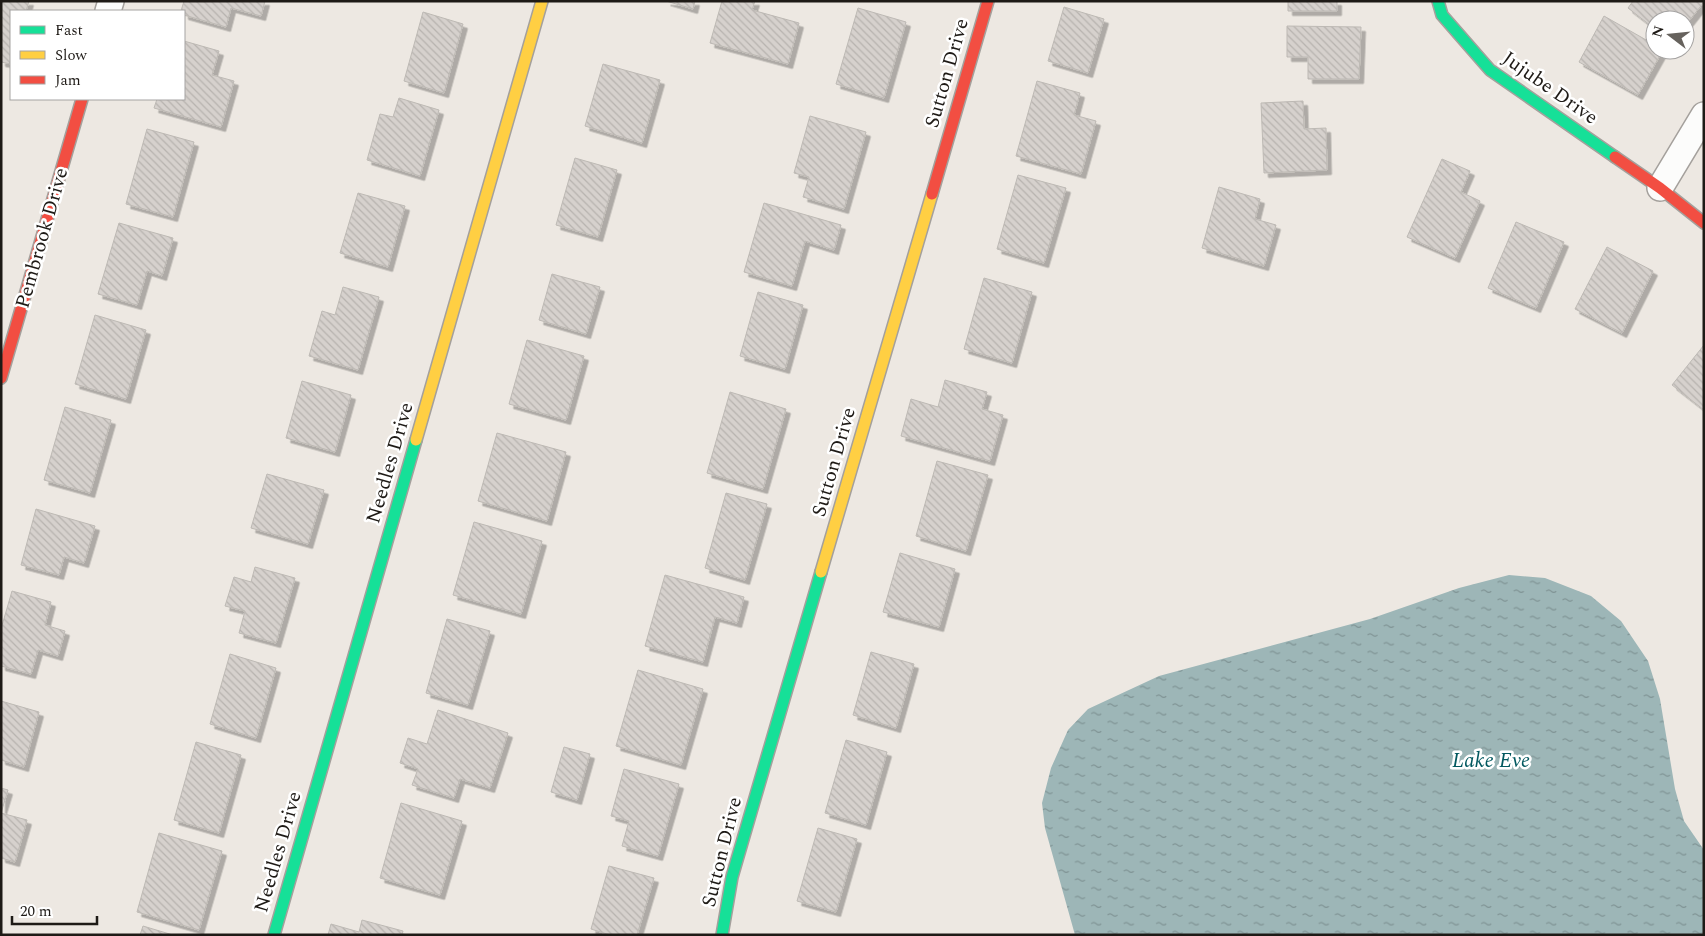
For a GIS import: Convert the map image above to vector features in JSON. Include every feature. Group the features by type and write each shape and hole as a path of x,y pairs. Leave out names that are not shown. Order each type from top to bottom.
{"street":[{"name":"Needles Drive","path":"274,935 542,1"},
{"name":"Sutton Drive","path":"722,935 732,877 988,1"},
{"name":"Jujube Drive","path":"1438,1 1442,15 1490,70 1660,188 1704,223"},
{"name":"Pembrook Drive","path":"1,378 82,100"},
{"path":"1660,188 1704,115"}],"water":[{"name":"Lake Eve","path":"1509,575 1545,578 1591,596 1621,621 1648,661 1660,699 1675,789 1684,821 1704,850 1704,935 1075,935 1045,828 1042,803 1051,768 1068,730 1088,709 1159,676 1370,619 1459,588"}],"building":[{"path":"1,1 29,1 26,10 10,10 10,64 1,62"},
{"path":"184,1 265,1 261,16 231,8 226,27 185,15 185,10 181,10"},
{"path":"666,1 695,1 693,9"},
{"path":"722,1 755,1 752,10 799,23 788,64 710,43"},
{"path":"1288,1 1337,1 1337,11 1288,11"},
{"path":"1633,1 1704,1 1695,13 1695,10 1645,10 1645,21 1628,8"},
{"path":"1064,7 1104,19 1088,73 1048,61"},
{"path":"858,8 906,22 884,98 836,84"},
{"path":"423,12 463,24 444,93 404,81"},
{"path":"1604,16 1645,39 1645,60 1657,60 1638,95 1579,62"},
{"path":"1287,26 1361,27 1359,79 1308,79 1308,57 1287,57"},
{"path":"185,41 219,51 212,75 234,81 221,127 154,108 157,100 185,100"},
{"path":"603,64 660,80 642,143 585,126"},
{"path":"1037,81 1080,93 1074,115 1096,121 1081,174 1016,156"},
{"path":"399,98 439,110 420,176 367,160 380,114 393,117"},
{"path":"1303,101 1304,129 1326,128 1327,170 1264,173 1261,103"},
{"path":"810,116 866,132 844,209 803,197 809,177 794,173"},
{"path":"147,129 194,142 173,217 126,204"},
{"path":"575,158 617,170 598,237 556,225"},
{"path":"1442,159 1470,171 1461,192 1480,201 1455,258 1407,237"},
{"path":"1018,175 1066,188 1044,263 997,249"},
{"path":"1219,187 1260,199 1255,219 1276,225 1264,266 1202,248"},
{"path":"358,193 405,206 388,267 340,253"},
{"path":"764,203 841,225 834,250 805,241 792,286 744,272"},
{"path":"1516,222 1564,242 1536,308 1488,288"},
{"path":"119,223 173,238 162,276 147,271 137,305 98,294"},
{"path":"1607,247 1653,271 1622,333 1575,309"},
{"path":"552,274 600,287 586,334 539,320"},
{"path":"984,278 1032,292 1012,363 964,349"},
{"path":"343,287 379,297 358,370 309,356 322,311 335,315"},
{"path":"758,292 803,305 785,369 740,356"},
{"path":"95,315 146,330 126,399 75,384"},
{"path":"527,340 584,356 566,420 509,404"},
{"path":"1704,345 1704,410 1672,385"},
{"path":"945,380 987,392 982,409 1003,415 990,461 901,436 911,399 938,407"},
{"path":"302,381 351,395 335,452 286,438"},
{"path":"730,392 786,409 763,489 707,473"},
{"path":"65,407 111,420 90,493 44,480"},
{"path":"497,433 566,452 547,521 478,501"},
{"path":"937,461 988,475 966,551 916,536"},
{"path":"267,474 324,490 308,544 251,528"},
{"path":"726,493 767,504 745,580 705,568"},
{"path":"36,509 95,526 84,563 64,557 59,575 21,565"},
{"path":"474,522 542,541 521,614 453,595"},
{"path":"900,553 955,569 939,627 883,612"},
{"path":"255,567 295,578 276,643 239,633 245,611 225,606 234,577 251,582"},
{"path":"665,575 744,597 737,623 715,617 703,662 645,646"},
{"path":"12,591 51,602 45,625 65,631 58,656 38,650 31,674 1,666 1,629"},
{"path":"447,619 490,631 468,705 426,693"},
{"path":"871,652 914,664 896,728 853,715"},
{"path":"230,654 276,668 256,738 210,724"},
{"path":"638,670 703,689 681,765 616,746"},
{"path":"1,701 39,712 24,767 1,760"},
{"path":"438,710 508,733 490,788 460,779 454,798 412,785 418,769 400,763 408,738 427,744"},
{"path":"846,740 887,752 866,825 825,813"},
{"path":"196,742 241,755 219,833 174,820"},
{"path":"564,747 590,754 577,800 551,792"},
{"path":"624,769 679,784 658,856 622,846 629,821 611,816"},
{"path":"1,788 8,790 1,813"},
{"path":"401,803 462,821 440,895 380,878"},
{"path":"1,813 27,820 15,862 1,858"},
{"path":"818,828 857,839 836,912 797,901"},
{"path":"159,833 222,851 199,930 137,912"},
{"path":"609,866 654,878 637,935 610,935 591,929"},
{"path":"362,920 403,931 402,935 328,935 331,924 359,932"},
{"path":"143,926 173,935 140,935"}],"traffic: fast":[{"path":"1438,1 1442,15 1490,70 1615,157"},
{"path":"274,935 416,440"},
{"path":"722,935 732,877 821,572"}],"traffic: slow":[{"path":"416,440 542,1"},
{"path":"821,572 932,194"}],"traffic: jam":[{"path":"932,194 988,1"},
{"path":"1,378 82,100"},
{"path":"1615,157 1660,188 1704,223"}]}
